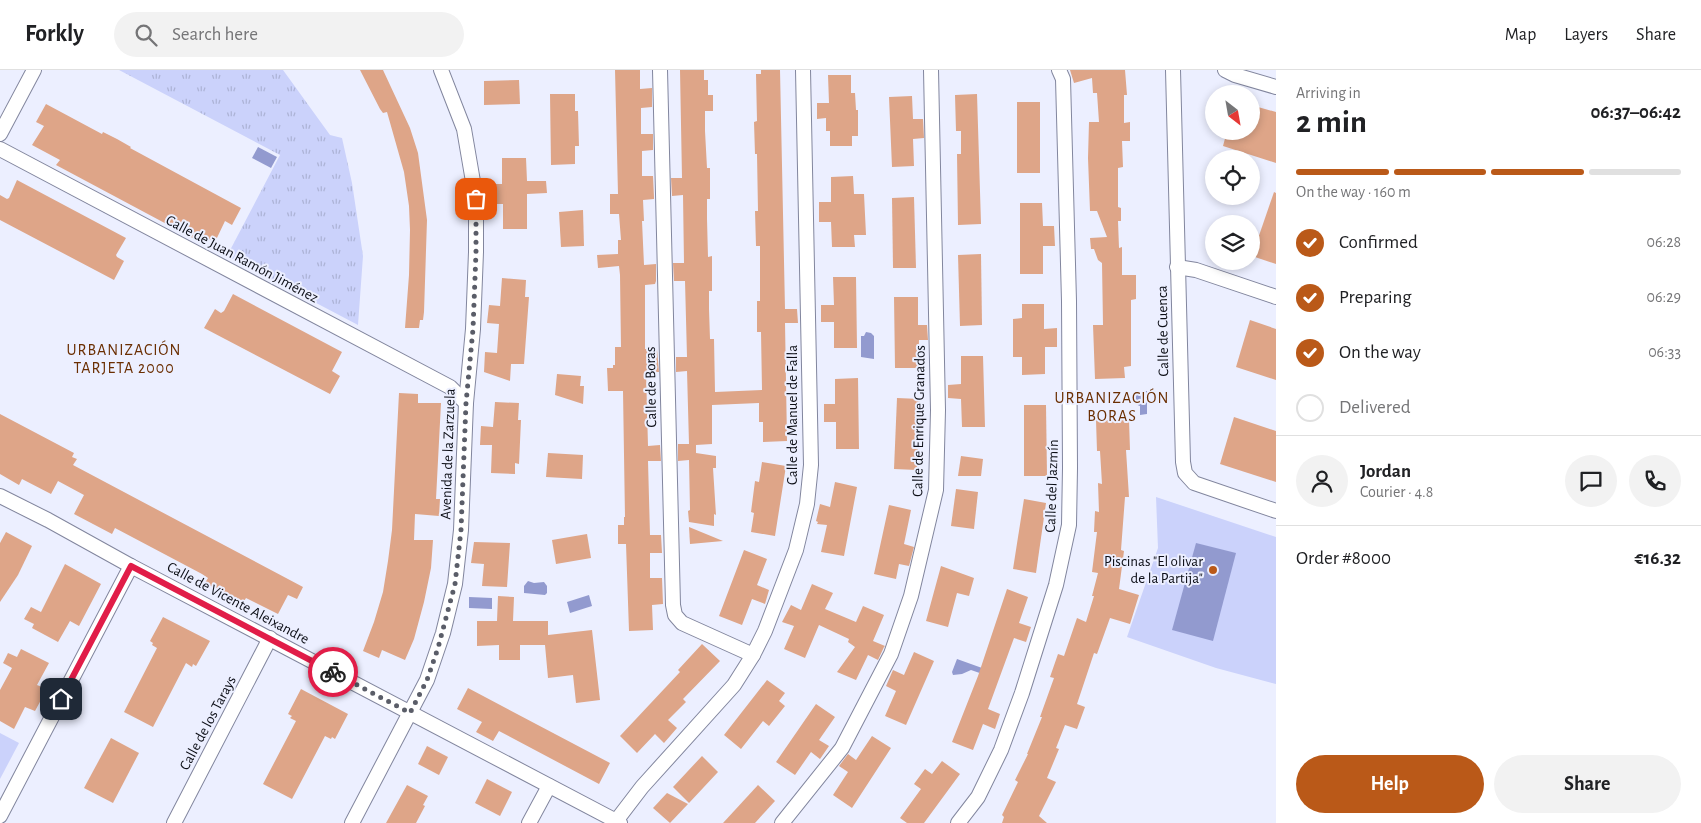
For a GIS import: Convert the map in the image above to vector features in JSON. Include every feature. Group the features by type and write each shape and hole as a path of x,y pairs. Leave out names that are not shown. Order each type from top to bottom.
{"street":[{"path":"0,134 34,70"},
{"name":"Avenida de la Zarzuela","path":"352,823 427,680 440,642 455,584 461,530 466,403 473,329 476,199 464,129 441,70"},
{"name":"Calle de Boras","path":"660,70 673,605 675,615 682,623 753,655"},
{"name":"Calle de Manuel de Falla","path":"618,822 642,787 734,685 766,631 796,550 807,504 811,464 803,70"},
{"name":"Calle de Enrique Granados","path":"782,823 842,748 891,654 911,596 936,490 938,410 931,70"},
{"name":"Calle del Jazmín","path":"958,823 978,797 1001,750 1022,693 1056,585 1069,525 1069,301 1063,79 1059,70"},
{"path":"1225,70 1235,75 1276,87"},
{"name":"Calle de Cuenca","path":"1177,72 1181,452 1186,473 1194,483 1276,511"},
{"name":"Calle de Juan Ramón Jiménez","path":"0,149 450,387 466,403"},
{"name":"Calle de Cuenca","path":"1178,267 1196,270 1276,297"},
{"name":"Calle de Vicente Aleixandre","path":"0,496 618,822"},
{"path":"0,816 131,566"},
{"name":"Calle de los Tarays","path":"174,823 270,638"},
{"path":"529,823 549,786"}],"green space":[{"path":"119,70 283,70 330,135 342,138 352,183 363,256 358,325 227,256 280,155"},
{"name":"Piscinas \"El olivar de la Partija\"","path":"1156,497 1276,537 1276,684 1216,668 1127,637 1158,548"},
{"path":"0,733 19,743 0,779"}],"shaded area":[{"path":"258,147 277,157 271,168 252,158"},
{"path":"866,332 874,336 874,359 861,357 861,336 864,336"},
{"path":"1136,391 1147,391 1147,414 1140,415 1140,406 1133,401 1132,396"},
{"path":"1196,543 1236,553 1213,641 1172,630"},
{"path":"528,581 534,583 544,582 547,586 547,593 545,595 524,593 524,586"},
{"path":"589,595 592,606 570,613 567,602"},
{"path":"469,597 492,598 492,609 469,608"},
{"path":"957,659 996,673 994,678 971,670 953,675 952,672"}],"building":[{"path":"360,70 383,70 410,128 418,153 427,220 424,312 419,328 405,328 410,230 404,172 387,112 383,113 380,109"},
{"path":"615,70 640,70 640,89 652,88 652,107 641,108 641,134 653,134 653,150 642,151 642,176 653,176 654,197 654,199 643,200 644,265 656,264 655,284 645,285 645,349 657,349 659,372 646,372 648,446 660,445 661,461 648,461 650,535 661,535 662,553 650,553 650,578 662,578 663,604 652,605 653,630 629,631 626,544 618,544 618,525 624,525 625,517 623,391 608,391 607,368 613,368 613,365 615,365 615,347 621,347 620,275 619,266 598,268 597,255 618,254 618,240 621,240 619,214 610,214 610,194 618,194"},
{"path":"680,70 704,70 704,80 708,80 708,95 713,95 713,111 705,111 705,131 707,168 710,168 710,199 707,199 707,219 708,257 712,256 712,291 709,291 709,309 710,339 714,339 715,392 762,390 761,332 757,332 757,301 760,301 760,246 756,246 755,211 758,211 757,154 755,154 754,122 757,121 756,74 761,74 761,70 780,70 785,309 797,309 798,323 785,323 787,441 763,442 763,422 759,422 759,403 712,405 712,444 696,445 696,453 716,456 716,468 713,468 716,515 714,514 714,526 689,522 689,460 678,461 678,444 689,444 687,371 676,372 676,357 687,357 685,281 674,281 673,263 684,263 683,195 672,196 671,178 682,178"},
{"path":"1070,70 1125,70 1127,95 1124,95 1124,123 1130,122 1130,141 1122,141 1123,167 1118,168 1118,207 1121,208 1121,221 1118,221 1119,248 1122,247 1122,275 1136,275 1136,299 1131,300 1131,366 1124,367 1125,378 1095,379 1093,325 1103,325 1102,263 1098,260 1094,249 1091,249 1090,238 1107,237 1097,211 1090,211 1089,122 1099,122 1097,93 1093,93 1092,78 1074,83"},
{"path":"828,75 851,75 851,93 855,93 856,110 858,110 858,136 852,136 852,146 830,146 830,131 826,131 826,118 817,119 817,103 829,103"},
{"path":"519,80 520,104 484,105 484,81"},
{"path":"550,94 575,94 575,111 578,111 579,146 575,146 575,164 551,165"},
{"path":"977,94 981,224 958,225 957,154 961,154 961,131 956,131 955,95"},
{"path":"912,96 913,119 923,119 924,138 913,139 914,166 892,167 889,97"},
{"path":"1017,102 1040,102 1040,173 1017,173"},
{"path":"46,104 102,134 103,132 117,139 130,148 241,208 232,225 225,221 215,242 207,238 204,244 56,165 60,160 32,145 44,126 36,122"},
{"path":"1260,108 1276,112 1276,163 1260,158 1260,150 1235,150 1223,146 1225,140 1260,140"},
{"path":"502,158 526,158 527,181 546,181 547,193 527,194 527,229 503,229 503,204 490,204 489,184 502,184"},
{"path":"853,176 854,194 864,194 866,235 854,235 855,247 832,247 831,222 819,222 819,202 831,202 831,177"},
{"path":"17,180 126,238 116,255 124,261 114,280 0,220 0,195 7,199 9,198"},
{"path":"1274,192 1276,193 1276,264 1260,259 1260,233"},
{"path":"914,197 916,268 893,268 892,198"},
{"path":"1020,203 1042,203 1043,226 1054,226 1055,246 1043,246 1043,274 1020,274"},
{"path":"583,210 584,246 561,247 559,212"},
{"path":"981,254 982,325 960,326 958,255"},
{"path":"833,277 856,277 857,348 834,348 834,322 821,322 821,305 834,305"},
{"path":"502,278 526,280 525,297 529,297 524,364 511,364 510,381 484,372 485,352 497,353 499,324 487,323 489,305 500,306"},
{"path":"233,294 342,352 332,371 340,376 330,394 204,328 215,309 221,313 224,311"},
{"path":"894,297 918,297 918,325 927,325 928,340 919,340 918,368 895,368"},
{"path":"1022,304 1044,304 1044,329 1057,328 1057,347 1045,347 1045,374 1022,375 1022,357 1013,357 1013,319 1022,318"},
{"path":"1250,320 1276,329 1276,380 1236,367"},
{"path":"961,356 983,356 985,427 962,427 961,399 948,398 948,385 961,384"},
{"path":"557,374 581,376 580,386 584,386 583,404 555,395"},
{"path":"858,378 859,449 836,449 836,422 824,422 824,404 835,404 835,379"},
{"path":"399,393 418,394 418,403 441,403 436,499 440,499 439,516 415,514 414,540 433,540 431,568 424,602 414,639 405,660 382,650 379,658 363,651 383,592 388,561 392,530"},
{"path":"897,398 920,399 917,470 894,469"},
{"path":"495,402 519,403 518,420 521,420 519,464 515,463 515,474 491,473 492,445 480,445 481,426 493,427"},
{"path":"1024,405 1046,405 1047,476 1024,476"},
{"path":"0,414 74,453 72,457 77,459 73,465 303,587 297,599 288,595 278,614 246,598 243,603 205,583 208,578 202,574 115,528 112,534 74,514 84,495 58,481 51,494 22,479 19,485 0,474"},
{"path":"1234,417 1276,431 1276,482 1220,464"},
{"path":"1096,420 1129,420 1130,450 1126,450 1129,497 1125,497 1121,550 1124,551 1119,589 1139,595 1130,624 1110,618 1097,654 1094,653 1077,704 1085,707 1077,729 1065,725 1056,748 1059,749 1047,778 1056,782 1039,816 1047,823 1002,823 1004,817 1002,815 1018,782 1015,780 1028,754 1042,717 1040,717 1054,678 1050,677 1058,654 1064,656 1077,618 1086,622 1094,596 1092,596 1098,573 1092,572 1097,532 1094,532 1095,511 1099,512 1098,483 1102,484 1100,451 1097,451"},
{"path":"548,453 583,455 582,479 546,477"},
{"path":"961,456 983,459 981,476 958,476"},
{"path":"762,462 786,466 775,536 751,532 754,513 751,512 755,481 759,482"},
{"path":"835,482 857,487 844,556 821,552 827,525 817,524 818,522 816,521 820,504 830,507"},
{"path":"956,489 978,492 974,529 951,526"},
{"path":"1024,499 1046,503 1036,573 1013,569"},
{"path":"889,505 911,510 904,544 914,547 909,566 899,564 896,579 874,574"},
{"path":"689,527 723,541 690,544"},
{"path":"6,532 32,546 18,575 0,602 0,543"},
{"path":"587,534 591,558 556,564 552,540"},
{"path":"474,542 510,543 507,587 482,586 484,564 471,563"},
{"path":"744,550 767,559 757,585 769,590 765,604 752,599 742,625 719,616"},
{"path":"65,564 101,584 79,626 70,621 58,642 32,628 34,624 24,619 31,607 41,612"},
{"path":"941,566 974,578 969,596 957,593 948,627 926,621"},
{"path":"812,584 833,593 825,609 856,622 863,606 884,615 873,641 885,646 878,660 868,655 856,680 837,672 855,647 848,642 849,639 819,625 805,658 784,649 794,626 782,622 791,605 801,610"},
{"path":"1007,589 1028,597 1019,623 1031,627 1026,642 1014,638 988,709 1000,714 995,729 983,724 973,750 952,742 978,676"},
{"path":"498,596 514,597 513,621 548,621 548,635 592,630 600,700 576,703 573,675 548,678 545,645 520,645 520,660 499,660 499,645 477,646 477,621 497,621"},
{"path":"163,617 210,641 196,666 193,664 192,667 186,663 153,727 124,712 157,648 150,641"},
{"path":"702,644 720,661 683,699 686,702 668,720 677,728 664,743 655,734 637,753 620,736 680,672 678,670"},
{"path":"21,649 49,663 37,685 47,689 35,711 25,707 14,729 0,721 0,690 12,668 3,663 8,653 17,657"},
{"path":"914,652 934,661 906,725 885,716 896,691 886,686 893,670 904,675"},
{"path":"767,680 785,693 779,701 785,706 769,726 763,721 741,749 724,735"},
{"path":"468,688 610,763 599,784 499,731 493,741 476,732 482,722 457,709"},
{"path":"301,689 348,714 335,739 325,736 292,799 263,784 296,721 290,718 292,716 288,714"},
{"path":"816,704 835,717 819,740 829,746 820,759 811,752 795,775 776,762"},
{"path":"872,736 891,748 852,808 833,795 848,772 839,766 848,754 856,760"},
{"path":"111,738 139,753 113,803 84,788"},
{"path":"427,746 448,757 439,775 418,764"},
{"path":"702,756 718,772 689,803 673,787"},
{"path":"942,761 960,774 924,823 907,823 900,818 921,789 914,784 925,769 932,774"},
{"path":"487,779 512,792 500,816 475,803"},
{"path":"407,785 428,796 416,823 386,823"},
{"path":"758,785 775,801 755,823 723,823"},
{"path":"667,793 688,804 670,823 653,808"}],"way so far":[{"path":"333,672 410,713 427,680 443,632 455,584 461,530 466,403 476,271 476,199"}],"place":[{"name":"Piscinas \"El olivar de la Partija\"","path":"1213,570"}],"district":[{"name":"URBANIZACIÓN TARJETA 2000","path":"124,359"},
{"name":"URBANIZACIÓN BORAS","path":"1112,407"}],"route":[{"path":"61,699 131,566 333,672"}]}
